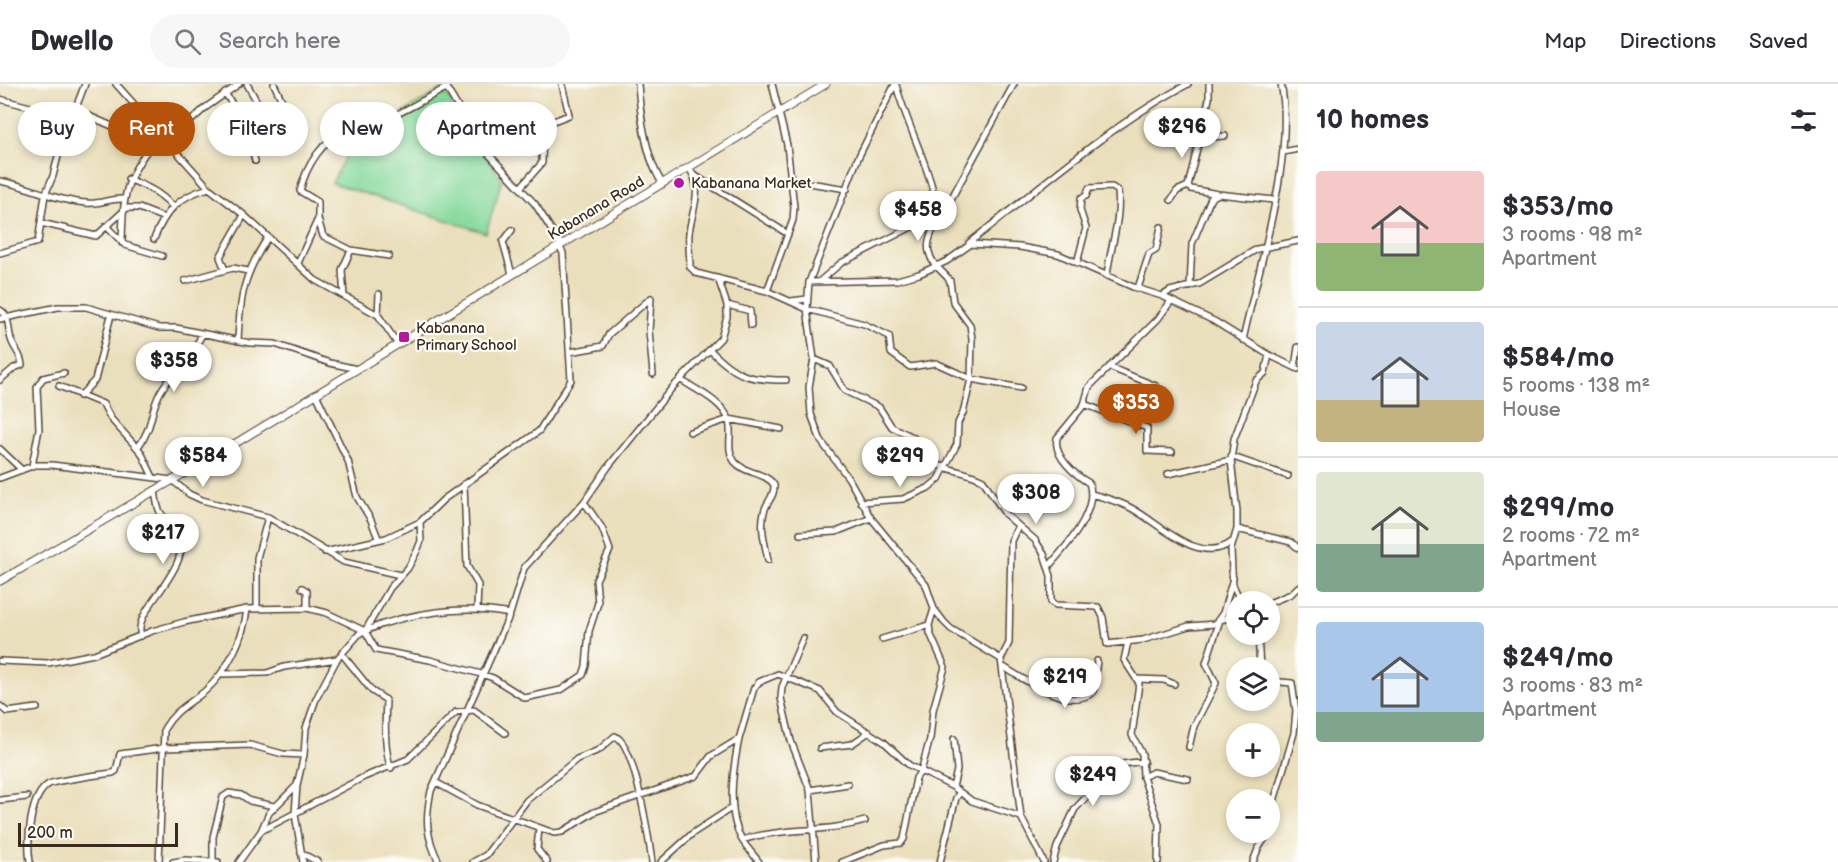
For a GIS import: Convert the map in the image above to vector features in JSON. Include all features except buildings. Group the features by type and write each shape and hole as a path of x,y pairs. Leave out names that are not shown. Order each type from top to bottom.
{"street":[{"path":"78,102 85,84"},
{"path":"116,84 132,102"},
{"path":"195,118 205,108 239,84"},
{"path":"247,84 257,102"},
{"path":"274,84 282,102"},
{"path":"520,188 543,163 543,125 569,115 562,84"},
{"path":"638,84 641,116 656,173 663,184"},
{"path":"767,291 788,234 794,207 787,145 772,84"},
{"name":"Kabanana Road","path":"0,581 316,394 826,84"},
{"path":"861,502 903,499 939,479 942,468 957,444 958,423 970,379 970,326 953,302 950,281 934,267 928,248 938,216 917,138 896,84"},
{"path":"896,84 858,158 809,282 807,309 814,359 809,401 816,432 849,479 871,518 926,585 934,609 951,629 1001,659"},
{"path":"820,280 841,263 938,216 950,205 1014,84"},
{"path":"809,282 897,280 947,261 1053,175 1131,120 1188,84"},
{"path":"1188,186 1209,99 1209,84"},
{"path":"1243,340 1274,200 1282,152 1284,118 1281,84"},
{"path":"325,552 392,536 420,522 464,484 539,431 571,380 563,253 560,246 535,204 482,147 445,86 370,128 350,129 328,142 307,167 300,191 318,202 318,219 323,236 351,250 390,256"},
{"path":"225,93 246,125 255,161"},
{"path":"0,99 18,104"},
{"path":"1198,138 1225,136"},
{"path":"1282,152 1298,149"},
{"path":"0,253 17,246 37,244 45,195 58,156"},
{"path":"122,243 123,199 128,179 144,156"},
{"path":"181,156 209,188 244,214 315,280 378,315 397,343"},
{"path":"689,168 694,175 788,234"},
{"path":"694,175 697,201 689,235 690,267 696,273 767,291 807,309 880,330 889,336 891,353 910,367 936,363 970,379 1021,388"},
{"path":"128,179 148,187 164,197 173,207"},
{"path":"790,180 847,189"},
{"path":"0,181 45,195 87,204 109,198 123,199"},
{"path":"1188,186 1191,189 1218,194 1274,200"},
{"path":"1171,200 1177,191 1188,186"},
{"path":"1077,263 1086,228 1080,210 1081,198 1086,196 1089,188 1112,187 1118,191 1119,214 1107,276"},
{"path":"154,239 162,217 191,193 209,188"},
{"path":"1190,287 1192,244 1210,201 1218,194"},
{"path":"41,224 96,236 123,209 139,208 162,217"},
{"path":"225,270 220,257 244,214"},
{"path":"298,263 318,219"},
{"path":"106,226 130,248 162,256"},
{"path":"1138,288 1149,254 1156,250 1161,227"},
{"path":"512,230 503,245 512,274"},
{"path":"238,341 240,302 248,271 268,237"},
{"path":"1162,296 1170,291 1190,287 1250,252 1298,241"},
{"path":"961,249 979,243 1058,254 1107,276 1162,296 1214,321 1269,355 1296,368 1298,347"},
{"path":"346,297 342,294 342,270 351,250"},
{"path":"184,281 234,268 248,271"},
{"path":"440,862 428,841 429,800 481,674 510,614 524,568 584,502 608,467 681,380 711,351 725,329 727,305 718,278"},
{"path":"378,315 379,294"},
{"path":"570,352 603,346 609,334 651,298 649,331 653,374"},
{"path":"791,301 807,299"},
{"path":"1048,567 1078,532 1091,494 1089,483 1066,463 1056,446 1057,438 1084,404 1089,387 1158,319 1171,301"},
{"path":"727,305 750,311 751,325"},
{"path":"3,317 58,307 86,307 159,328 176,328 238,341 275,344 330,363 357,369"},
{"path":"0,310 12,343 21,356 22,365 14,368 0,380"},
{"path":"80,396 95,380 111,315"},
{"path":"138,447 149,432 160,392 195,349 203,333"},
{"path":"711,351 727,367 747,378 786,381"},
{"path":"1236,591 1233,585 1234,541 1237,529 1232,459 1234,439 1256,381 1265,373 1269,355"},
{"path":"814,359 830,366 845,391 879,406 892,427 913,437 921,455 942,468 983,480 1005,514 1035,540 1048,567 1053,604 1098,607 1103,617 1107,644 1128,642 1189,626 1215,624 1226,618"},
{"path":"1109,367 1156,386"},
{"path":"32,466 39,429 37,387 43,378 64,373"},
{"path":"681,380 710,397 729,419 731,455 734,460 745,470 769,479 774,485 772,496 764,509 763,521 768,560"},
{"path":"59,386 103,404 111,419 138,447 153,477"},
{"path":"316,394 345,452 357,497 371,520 378,538"},
{"path":"1084,404 1147,428 1147,451 1172,452"},
{"path":"690,432 710,428 729,419 781,429"},
{"path":"0,450 22,470"},
{"path":"1168,474 1232,459 1288,476"},
{"path":"0,478 32,466 66,466 172,480 189,494 202,500 268,517 325,552 350,564 400,575"},
{"path":"464,484 467,566 478,585 477,610"},
{"path":"141,636 140,624 177,566 181,544 176,524 164,519 157,509 154,490"},
{"path":"1091,494 1126,505 1191,546 1220,547 1234,541"},
{"path":"0,661 48,663 94,654 184,622 247,609 307,608 327,613 365,631 376,650 381,652 430,660 481,674 493,678 525,698 561,690 583,675 589,631 598,603 596,580 605,565 610,545 602,528 584,502"},
{"path":"257,609 256,558 268,517"},
{"path":"800,534 836,532 871,518"},
{"path":"365,631 376,609 400,575 408,568 421,541 420,522"},
{"path":"1018,526 1011,541 1009,643 1001,659 1021,817 1044,862"},
{"path":"1237,529 1297,546"},
{"path":"1189,747 1194,726 1216,683 1206,663 1233,578"},
{"path":"1280,598 1291,594 1298,587"},
{"path":"302,588 307,591 307,608"},
{"path":"159,862 163,733 172,715 207,689 221,674 245,627 247,609"},
{"path":"842,862 884,845 903,841 916,778 921,771 945,667 934,646 929,624 934,609"},
{"path":"303,862 295,813 306,728 339,656 360,633 412,616 477,610 510,614"},
{"path":"882,639 929,624"},
{"path":"803,638 782,687 782,706 791,741 810,790 816,862"},
{"path":"1128,642 1124,660 1140,687 1132,735 1144,761 1143,777 1159,824 1158,862"},
{"path":"221,674 267,673 284,667 339,656"},
{"path":"339,656 372,691 385,698 387,758 391,768"},
{"path":"1002,666 1037,687 1075,698 1088,696 1093,692 1097,661"},
{"path":"759,862 742,840 733,807 738,739 754,688 778,674 820,691 837,712 869,732 909,765 953,787 972,801 1021,817"},
{"path":"1137,679 1164,680 1174,684"},
{"path":"1277,789 1292,744 1297,711 1292,683 1280,682"},
{"path":"0,706 7,712 37,708"},
{"path":"261,831 364,777 391,768 410,757 448,717 466,710 474,710 505,733"},
{"path":"820,747 852,744 869,732"},
{"path":"473,862 486,855 515,820 527,800 577,759 599,750 615,736 623,744 641,794 652,862"},
{"path":"435,782 477,805 554,834 562,832 590,814 698,775 711,756 738,739"},
{"path":"953,787 957,770 954,739"},
{"path":"30,862 29,832 37,797 47,786 113,773 116,771 120,754 164,747 249,745 283,754 304,755"},
{"path":"1053,862 1057,847 1075,809 1116,765 1144,761"},
{"path":"1143,777 1153,772 1162,772 1188,778"},
{"path":"239,862 261,831 274,806 297,784"},
{"path":"810,790 848,784"},
{"path":"940,862 956,798 960,792"},
{"path":"213,862 213,837 223,798 229,793 241,795 250,801 274,806"},
{"path":"0,800 27,796"},
{"path":"661,862 693,833 733,807"},
{"path":"742,840 772,832 813,831 865,821"},
{"path":"539,828 537,849 547,862"},
{"path":"1253,862 1262,843"},
{"path":"301,853 318,862"},
{"path":"485,862 486,855"},
{"path":"173,862 185,860 218,862"}],"green space":[{"path":"443,89 451,102 421,102"},
{"path":"416,105 416,156 486,156 502,180 486,233 332,183 346,156 404,156 404,112"}],"place":[{"name":"Kabanana Market","path":"679,183"},
{"name":"Kabanana Primary School","path":"404,337"}]}
